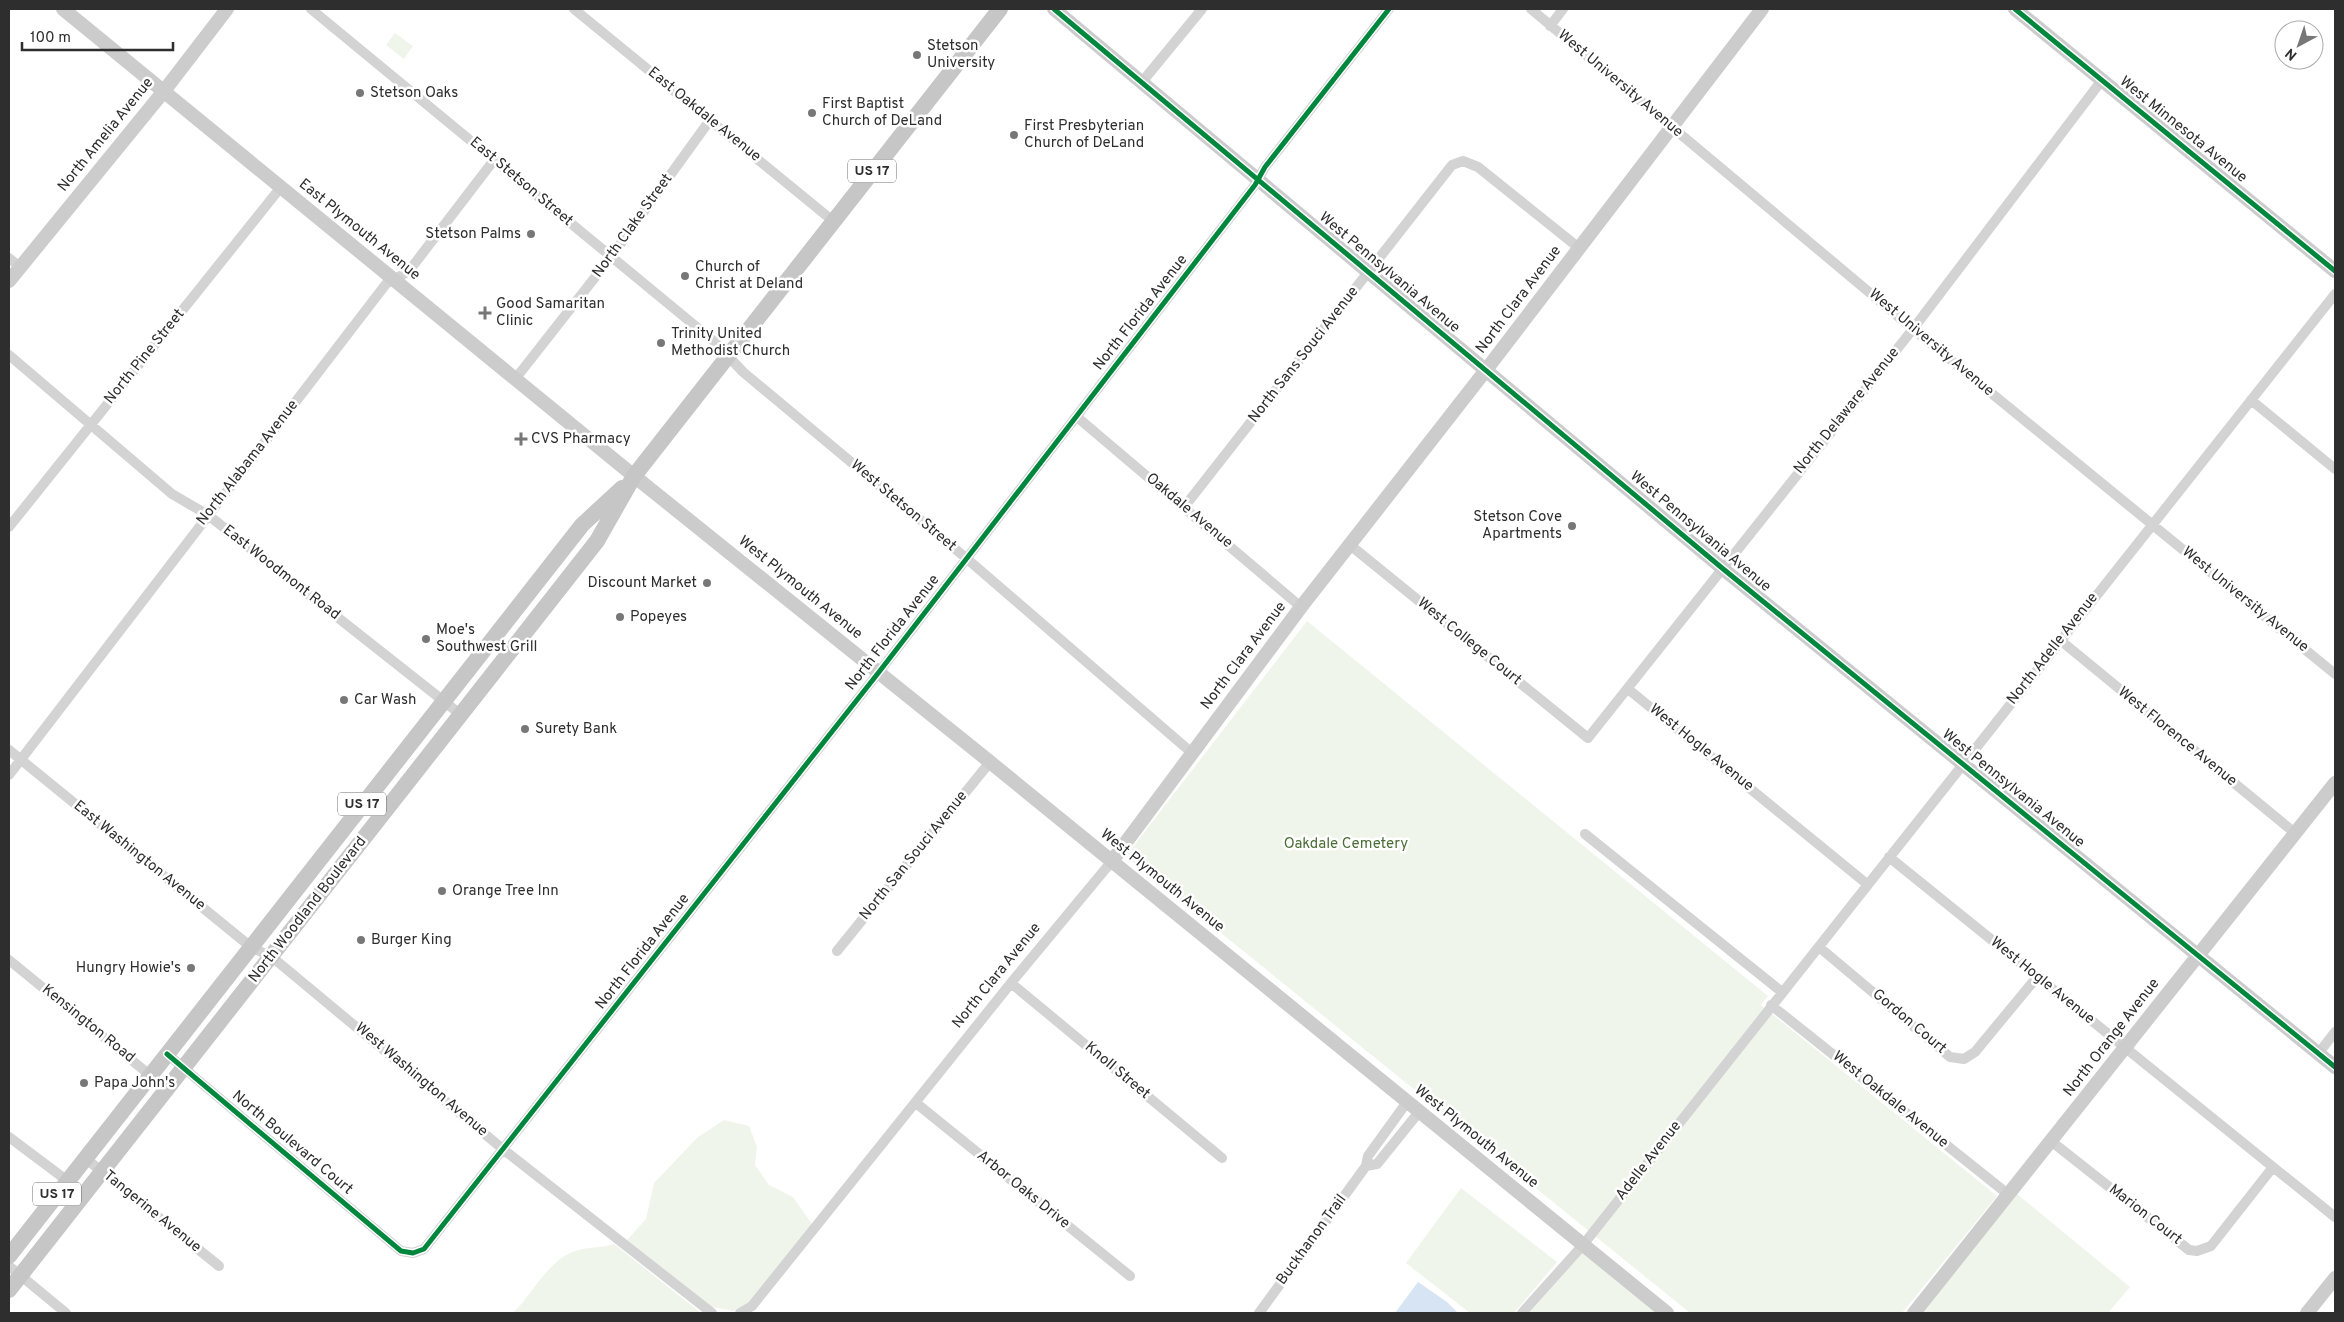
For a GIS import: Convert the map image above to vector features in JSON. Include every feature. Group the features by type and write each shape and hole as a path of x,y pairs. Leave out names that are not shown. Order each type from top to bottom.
{"main road":[{"name":"North Woodland Boulevard","path":"9,1290 15,1271 85,1194 597,541 634,476 1000,9"},
{"name":"North Woodland Boulevard","path":"9,1256 582,525 634,476"}],"street":[{"name":"East Plymouth Avenue","path":"63,9 634,476"},
{"name":"North Amelia Avenue","path":"9,281 14,263 164,91 228,9"},
{"name":"East Stetson Street","path":"311,9 716,343 728,356"},
{"name":"East Oakdale Avenue","path":"574,9 833,220"},
{"name":"West Pennsylvania Avenue","path":"1054,9 1722,568 2335,1067"},
{"path":"1142,82 1202,9"},
{"name":"North Florida Avenue","path":"402,1251 413,1253 424,1249 504,1150 1077,417 1250,193 1257,179 1389,9"},
{"name":"West University Avenue","path":"1531,9 1913,329 2335,674"},
{"path":"1550,26 1563,9"},
{"name":"North Clara Avenue","path":"740,1313 752,1306 1011,983 1112,861 1301,607 1486,370 1762,9"},
{"name":"West Minnesota Avenue","path":"2015,9 2335,271"},
{"name":"North Delaware Avenue","path":"1588,738 1913,329 2102,80"},
{"name":"North Clake Street","path":"516,378 612,257 710,120"},
{"name":"North Alabama Avenue","path":"9,775 386,284 408,272 494,160"},
{"name":"North Sans Souci Avenue","path":"1185,506 1452,165 1464,161 1478,167 1579,248"},
{"name":"North Pine Street","path":"9,527 281,187"},
{"name":"North Adelle Avenue","path":"1771,1005 1819,947 2151,524 2335,294"},
{"name":"East Woodmont Road","path":"9,355 172,494 208,516 460,714"},
{"name":"West Stetson Street","path":"728,356 743,372 966,558 1192,753"},
{"path":"2251,400 2335,468"},
{"name":"Oakdale Avenue","path":"1077,417 1185,506 1301,607"},
{"name":"West Plymouth Avenue","path":"634,476 879,672 1667,1313"},
{"name":"West College Court","path":"1350,545 1588,738"},
{"name":"West Florence Avenue","path":"2060,640 2295,833"},
{"name":"West Hogle Avenue","path":"1628,689 1867,884"},
{"name":"East Washington Avenue","path":"9,750 251,947 272,956"},
{"name":"North San Souci Avenue","path":"837,951 990,762"},
{"name":"North Orange Avenue","path":"1914,1313 2335,783"},
{"path":"1585,834 1782,992"},
{"name":"West Hogle Avenue","path":"1889,857 2335,1217"},
{"name":"Gordon Court","path":"1819,947 1950,1057 1964,1059 1975,1052 2037,977"},
{"name":"West Washington Avenue","path":"272,956 504,1150 712,1313"},
{"name":"Kensington Road","path":"9,960 167,1089"},
{"name":"Knoll Street","path":"1011,983 1222,1158"},
{"name":"West Oakdale Avenue","path":"1771,1005 2009,1195"},
{"name":"Adelle Avenue","path":"1522,1313 1583,1245 1771,1005"},
{"path":"2318,1054 2335,1032"},
{"name":"North Boulevard Court","path":"166,1054 402,1251"},
{"name":"Buckhanon Trail","path":"1259,1313 1366,1166 1368,1156 1407,1102"},
{"name":"Arbor Oaks Drive","path":"916,1103 1130,1276"},
{"name":"Buckhanon Trail","path":"1366,1166 1377,1164 1419,1112"},
{"path":"9,1137 85,1194"},
{"name":"Marion Court","path":"2051,1141 2189,1250 2197,1251 2211,1246 2273,1167"},
{"name":"Tangerine Avenue","path":"85,1158 219,1266"},
{"path":"15,1271 66,1313"},
{"path":"2307,1313 2335,1278"}],"green space":[{"path":"395,33 413,46 404,59 386,45"},
{"name":"Oakdale Cemetery","path":"1307,621 1768,996 1761,1005 1997,1196 1902,1313 1690,1313 1126,856"},
{"path":"724,1120 749,1126 757,1147 755,1165 769,1185 793,1197 812,1224 749,1302 734,1311 712,1307 627,1240 646,1219 654,1183 698,1137"},
{"path":"1461,1188 1557,1262 1514,1313 1470,1313 1406,1263"},
{"path":"2017,1194 2130,1287 2108,1313 1921,1313"},
{"path":"614,1244 701,1313 513,1313 556,1262 575,1251"},
{"path":"1583,1252 1658,1313 1529,1313"}],"water":[{"path":"1418,1282 1447,1302 1458,1313 1395,1313"}],"cycle path":[{"path":"1054,9 1722,568 2335,1067"},
{"path":"167,1054 401,1251 413,1253 424,1249 879,672 1255,185 1265,167 1389,9"},
{"path":"2015,9 2335,271"}],"place":[{"name":"Stetson University","path":"917,55"},
{"name":"Stetson Oaks","path":"360,93"},
{"name":"First Baptist Church of DeLand","path":"812,113"},
{"name":"First Presbyterian Church of DeLand","path":"1014,135"},
{"name":"Stetson Palms","path":"531,234"},
{"name":"Church of Christ at Deland","path":"685,276"},
{"name":"Good Samaritan Clinic","path":"485,313"},
{"name":"Trinity United Methodist Church","path":"661,343"},
{"name":"CVS Pharmacy","path":"521,439"},
{"name":"Stetson Cove Apartments","path":"1572,526"},
{"name":"Discount Market","path":"707,583"},
{"name":"Popeyes","path":"620,617"},
{"name":"Moe's Southwest Grill","path":"426,639"},
{"name":"Car Wash","path":"344,700"},
{"name":"Surety Bank","path":"525,729"},
{"name":"Orange Tree Inn","path":"442,891"},
{"name":"Burger King","path":"361,940"},
{"name":"Hungry Howie's","path":"191,968"},
{"name":"Papa John's","path":"84,1083"}]}
